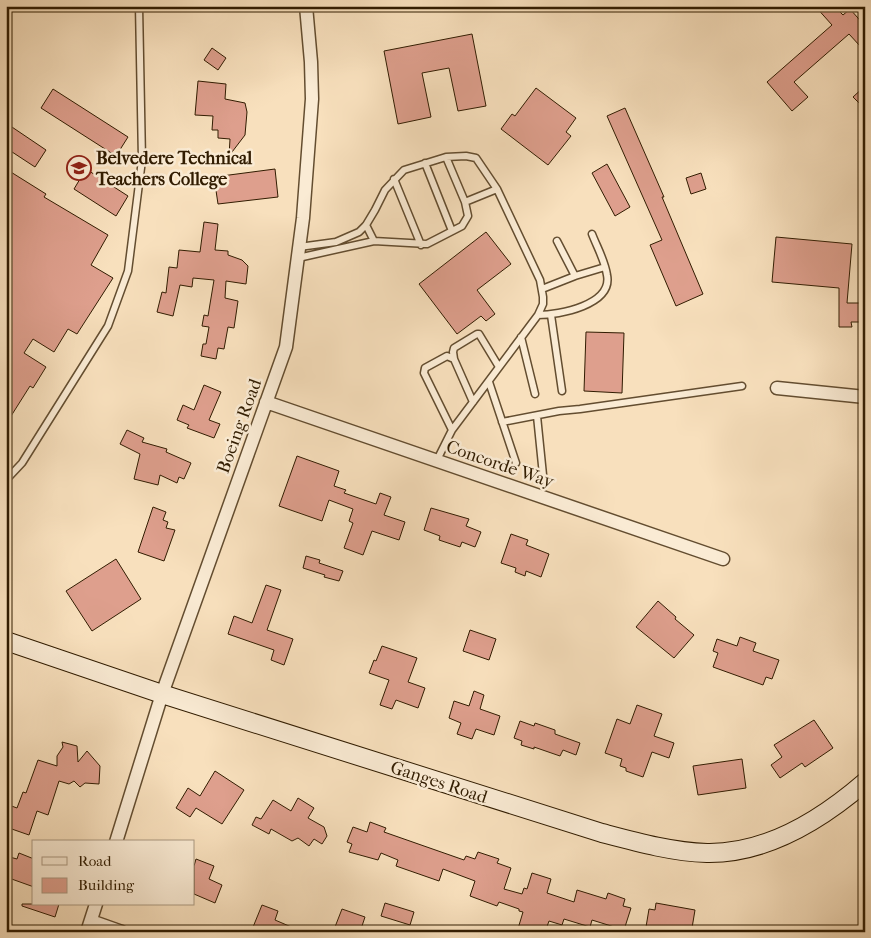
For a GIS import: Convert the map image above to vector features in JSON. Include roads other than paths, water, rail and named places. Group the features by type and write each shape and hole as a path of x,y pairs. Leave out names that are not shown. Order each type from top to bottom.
{"street":[{"name":"Boeing Road","path":"117,840 162,694 286,347 299,253 312,99 306,6"},
{"path":"777,388 865,397"},
{"name":"Concorde Way","path":"266,402 723,559"},
{"name":"Ganges Road","path":"6,641 162,694 602,833 640,843 680,850 708,853 738,851 786,836 827,812 865,782"},
{"path":"95,906 89,926 122,932"}],"lane":[{"path":"6,480 22,463 108,326 128,271 142,160 139,6"},
{"path":"299,253 336,242 358,232 366,225 376,210 385,190 394,179 404,170 425,163 446,157 466,156 476,158 497,189 536,271 542,289 543,304 538,315 452,430 437,460"},
{"path":"299,253 374,241 421,245 427,244 462,226 468,216 465,202 446,157"},
{"path":"425,163 452,231"},
{"path":"394,179 421,245"},
{"path":"465,202 497,189"},
{"path":"366,225 374,241"},
{"path":"538,315 551,315 579,308 600,297 606,288 608,276 592,234"},
{"path":"557,241 575,276"},
{"path":"542,289 605,267"},
{"path":"551,315 562,391"},
{"path":"473,402 454,359 454,348 479,334 498,367"},
{"path":"521,337 535,394"},
{"path":"452,430 424,370 447,356 454,359"},
{"path":"489,382 516,463"},
{"path":"502,422 559,410 580,409 742,386"},
{"path":"537,416 543,475"}],"place":[{"name":"Belvedere Technical Teachers College","path":"79,168"}]}
